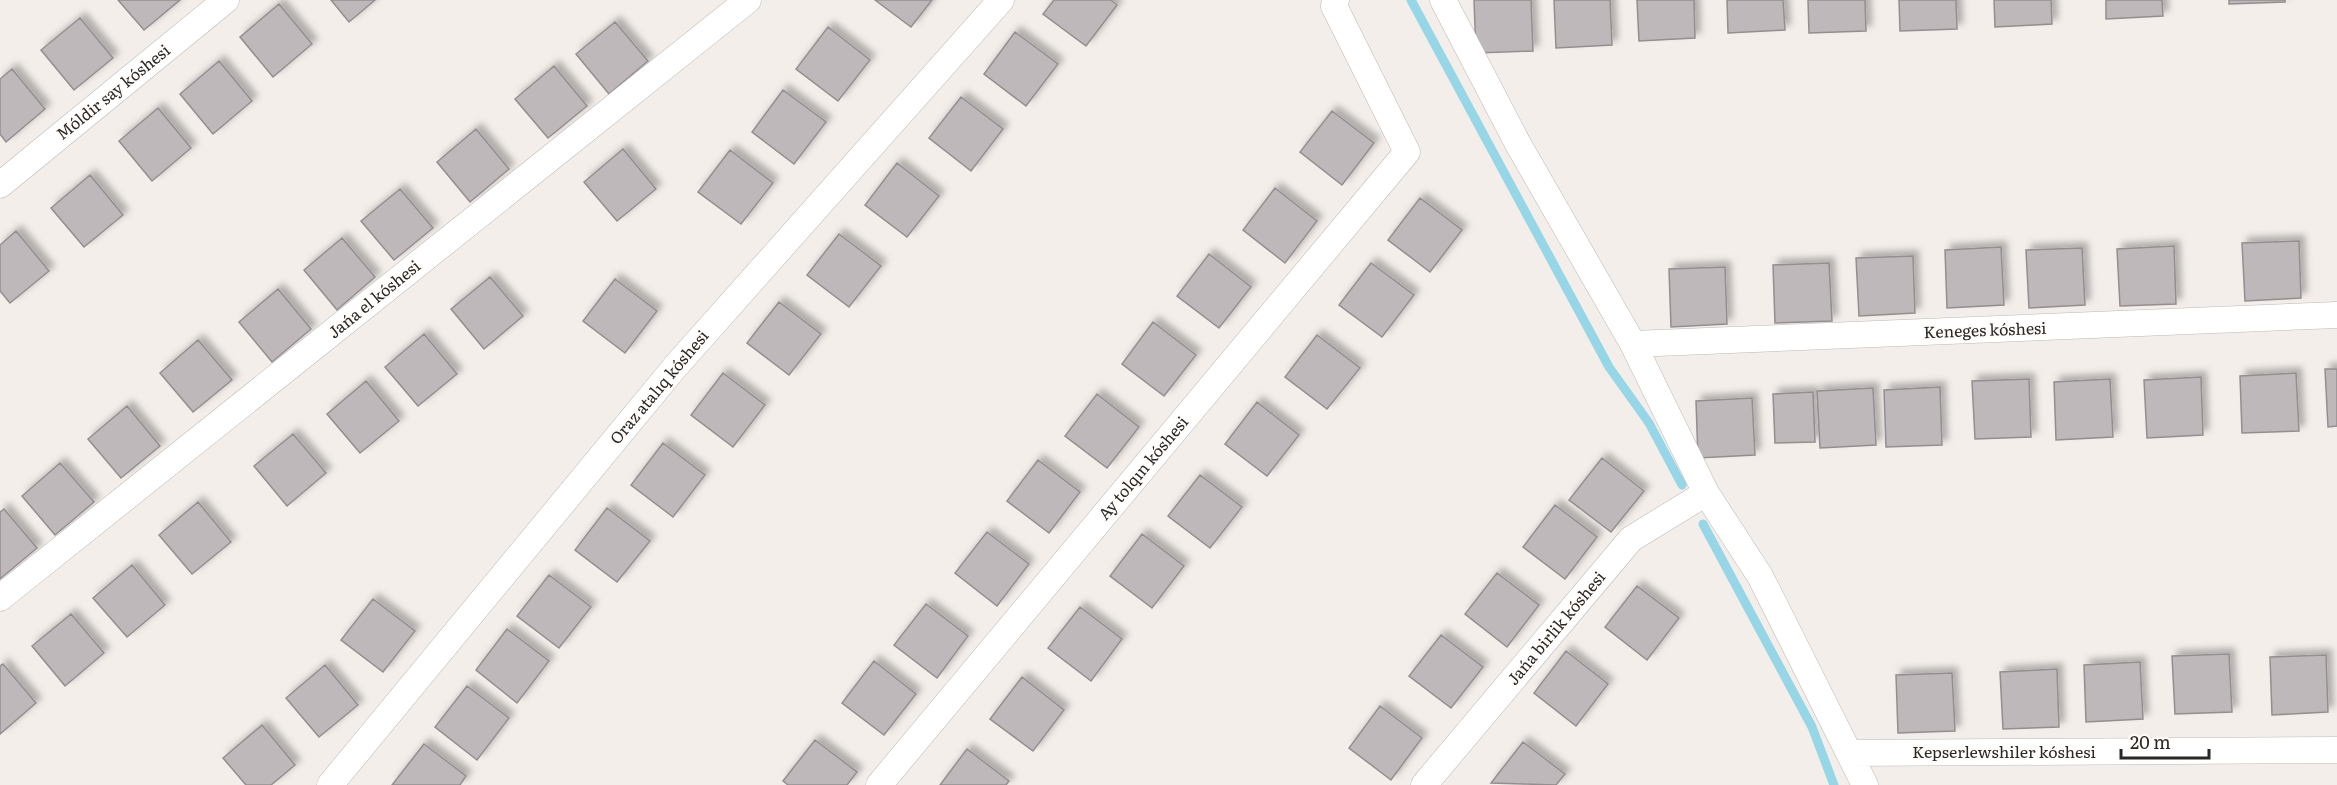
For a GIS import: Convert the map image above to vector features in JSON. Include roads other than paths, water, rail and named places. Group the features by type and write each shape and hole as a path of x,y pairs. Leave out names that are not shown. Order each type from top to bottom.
{"street":[{"name":"Móldir say kóshesi","path":"0,185 226,0"},
{"name":"Jańa el kóshesi","path":"0,598 748,0"},
{"name":"Oraz atalıq kóshesi","path":"330,785 675,367 1001,0"},
{"name":"Ay tolqın kóshesi","path":"879,785 1407,152 1334,6 1336,0"},
{"path":"1443,0 1518,144 1634,344 1706,493 1760,576 1864,785"},
{"name":"Keneges kóshesi","path":"1634,344 2337,315"},
{"name":"Jańa birlik kóshesi","path":"1424,785 1630,539 1706,493"},
{"name":"Kepserlewshiler kóshesi","path":"1850,753 2337,750"}],"waterway":[{"path":"1411,0 1609,367 1649,423 1682,485"},
{"path":"1703,524 1812,727 1834,785"}]}
